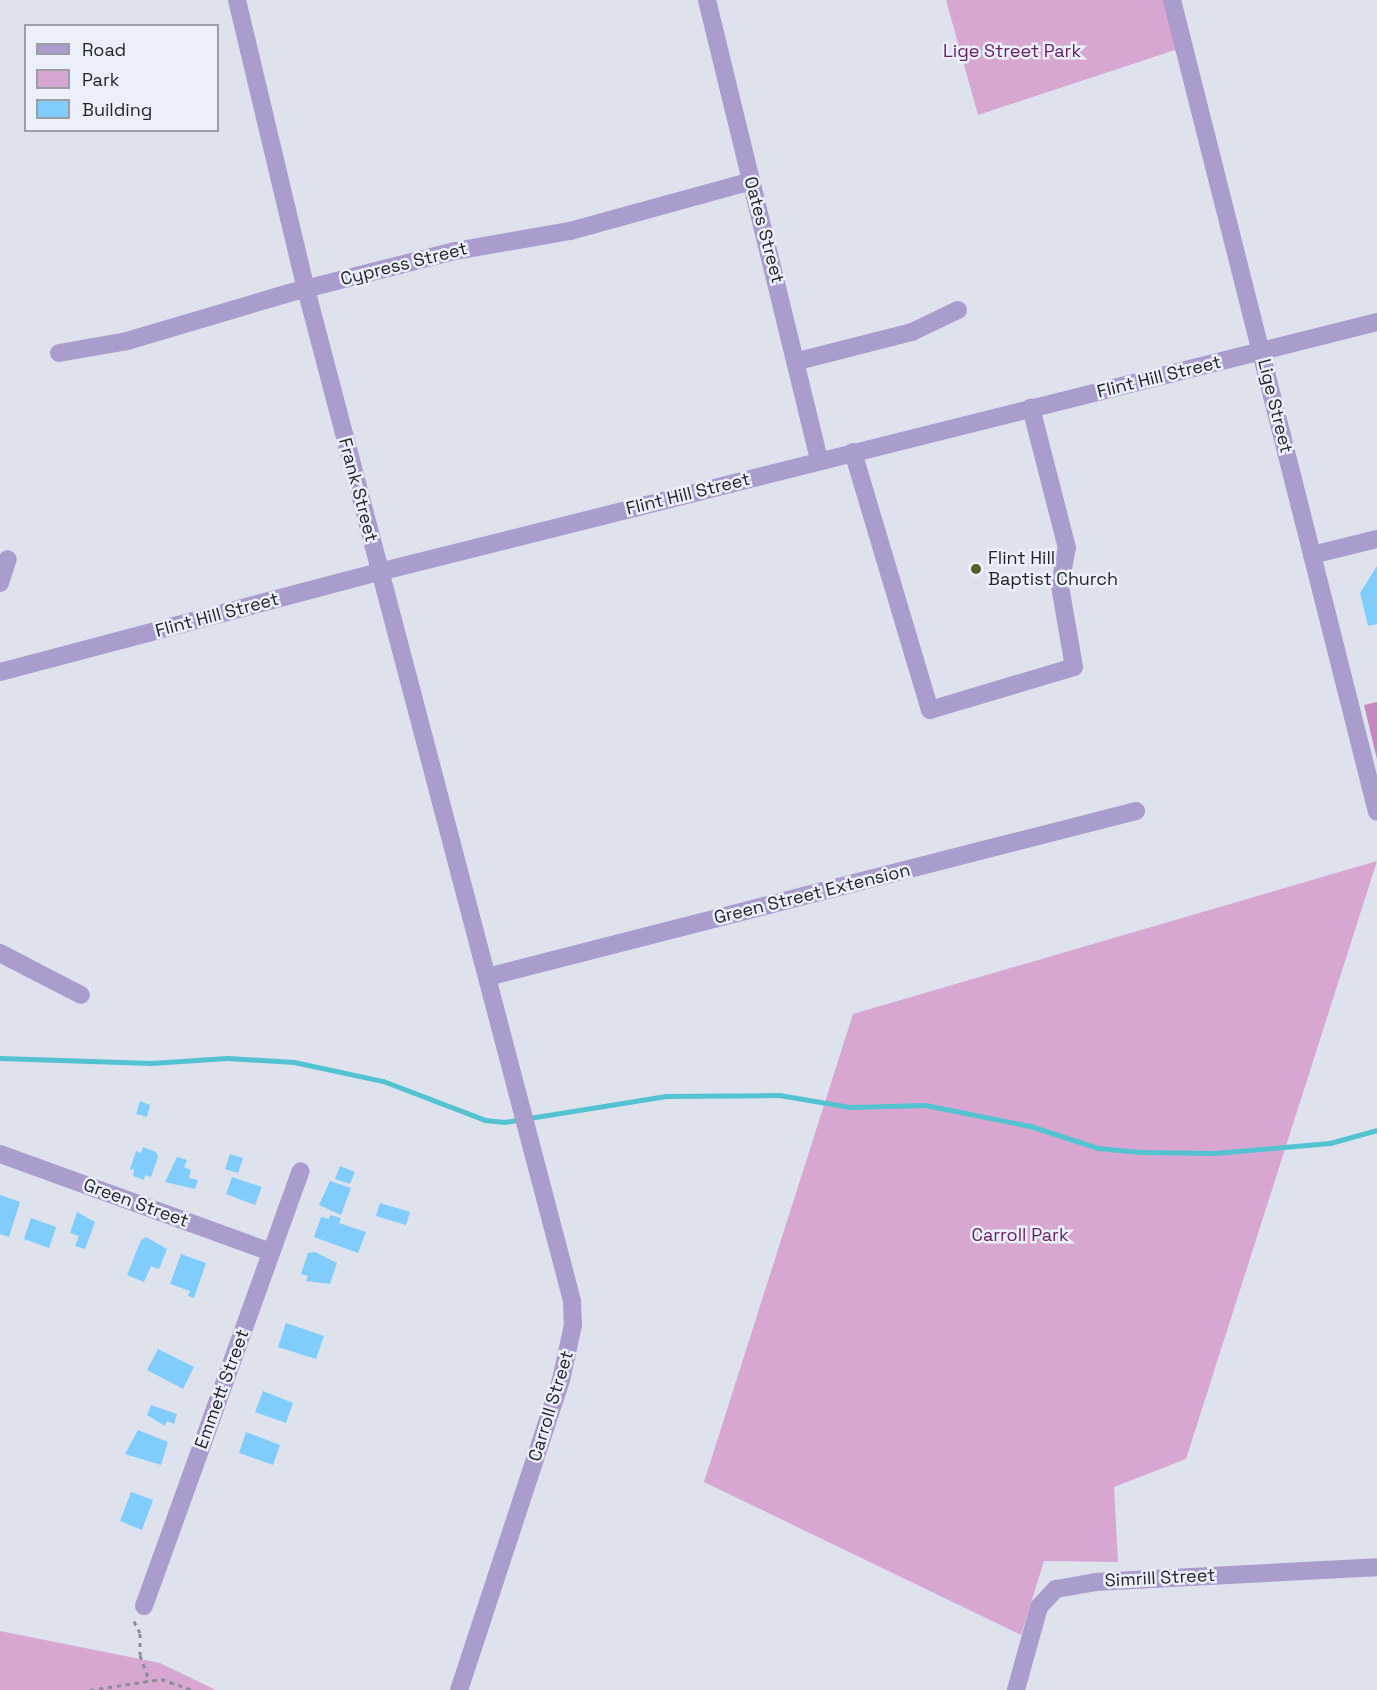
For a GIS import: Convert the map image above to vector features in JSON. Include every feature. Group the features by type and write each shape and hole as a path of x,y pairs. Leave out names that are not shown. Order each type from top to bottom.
{"street":[{"name":"Frank Street","path":"237,0 306,289 379,572 488,977"},
{"name":"Oates Street","path":"707,0 798,361 819,460"},
{"name":"Lige Street","path":"1172,0 1377,812"},
{"name":"Cypress Street","path":"59,353 127,341 306,289 509,239 570,231 751,181"},
{"path":"798,361 912,332 958,310"},
{"name":"Flint Hill Street","path":"0,672 379,572 819,460 1377,322"},
{"path":"853,452 930,710 940,708 1074,667 1060,586 1067,548 1031,408"},
{"path":"1312,555 1377,539"},
{"path":"0,583 8,559"},
{"name":"Green Street Extension","path":"488,977 1136,811"},
{"path":"0,953 81,995"},
{"name":"Carroll Street","path":"459,1690 561,1380 573,1324 572,1300 488,977"},
{"name":"Green Street","path":"0,1154 271,1252"},
{"name":"Emmett Street","path":"140,1609 301,1171"},
{"name":"Simrill Street","path":"1016,1690 1039,1607 1056,1589 1095,1582 1377,1567"}],"path":[{"path":"140,1609 140,1655 149,1680"},
{"path":"90,1690 149,1680 172,1680 193,1690"}],"green space":[{"name":"Lige Street Park","path":"946,0 1164,0 1178,49 978,115"},
{"name":"Carroll Park","path":"1377,861 1186,1459 1114,1487 1118,1562 1044,1561 1021,1635 704,1482 853,1014"},
{"path":"0,1631 160,1663 216,1690 0,1690"}],"shaded area":[{"path":"1377,702 1377,759 1364,705"}],"building":[{"path":"1377,566 1377,624 1368,626 1360,593"},
{"path":"140,1101 150,1105 147,1117 136,1114"},
{"path":"143,1147 156,1152 158,1157 151,1177 145,1175 144,1180 133,1176 134,1170 130,1169 136,1151 141,1153"},
{"path":"230,1154 243,1158 238,1173 225,1169"},
{"path":"177,1157 187,1160 184,1167 191,1170 189,1178 198,1180 195,1189 165,1182"},
{"path":"340,1166 355,1172 350,1184 335,1179"},
{"path":"232,1177 262,1187 255,1205 226,1194"},
{"path":"330,1181 351,1188 341,1215 319,1205"},
{"path":"0,1195 20,1202 9,1237 0,1234"},
{"path":"380,1203 410,1212 406,1225 376,1216"},
{"path":"77,1212 95,1222 85,1249 75,1246 79,1236 70,1233"},
{"path":"330,1215 341,1218 339,1223 366,1232 358,1253 314,1237 321,1217 329,1219"},
{"path":"31,1218 56,1227 49,1248 24,1239"},
{"path":"146,1237 167,1249 159,1269 151,1266 144,1282 127,1275 141,1240"},
{"path":"315,1252 337,1263 330,1284 306,1281 308,1276 301,1274 308,1253"},
{"path":"181,1254 206,1263 194,1298 188,1296 190,1291 170,1284"},
{"path":"286,1323 324,1336 316,1359 278,1347"},
{"path":"158,1349 194,1367 183,1389 147,1370"},
{"path":"263,1391 293,1403 286,1423 255,1412"},
{"path":"151,1405 177,1414 174,1424 167,1421 165,1426 147,1415"},
{"path":"138,1430 168,1442 161,1465 125,1454"},
{"path":"246,1432 280,1445 273,1465 239,1453"},
{"path":"131,1492 153,1500 142,1530 120,1521"}],"waterway":[{"path":"0,1058 151,1063 227,1058 294,1062 383,1081 485,1120 504,1122 666,1096 779,1095 850,1107 925,1105 1030,1126 1098,1148 1141,1152 1215,1153 1330,1143 1377,1130"}],"place":[{"name":"Flint Hill Baptist Church","path":"976,569"}]}
